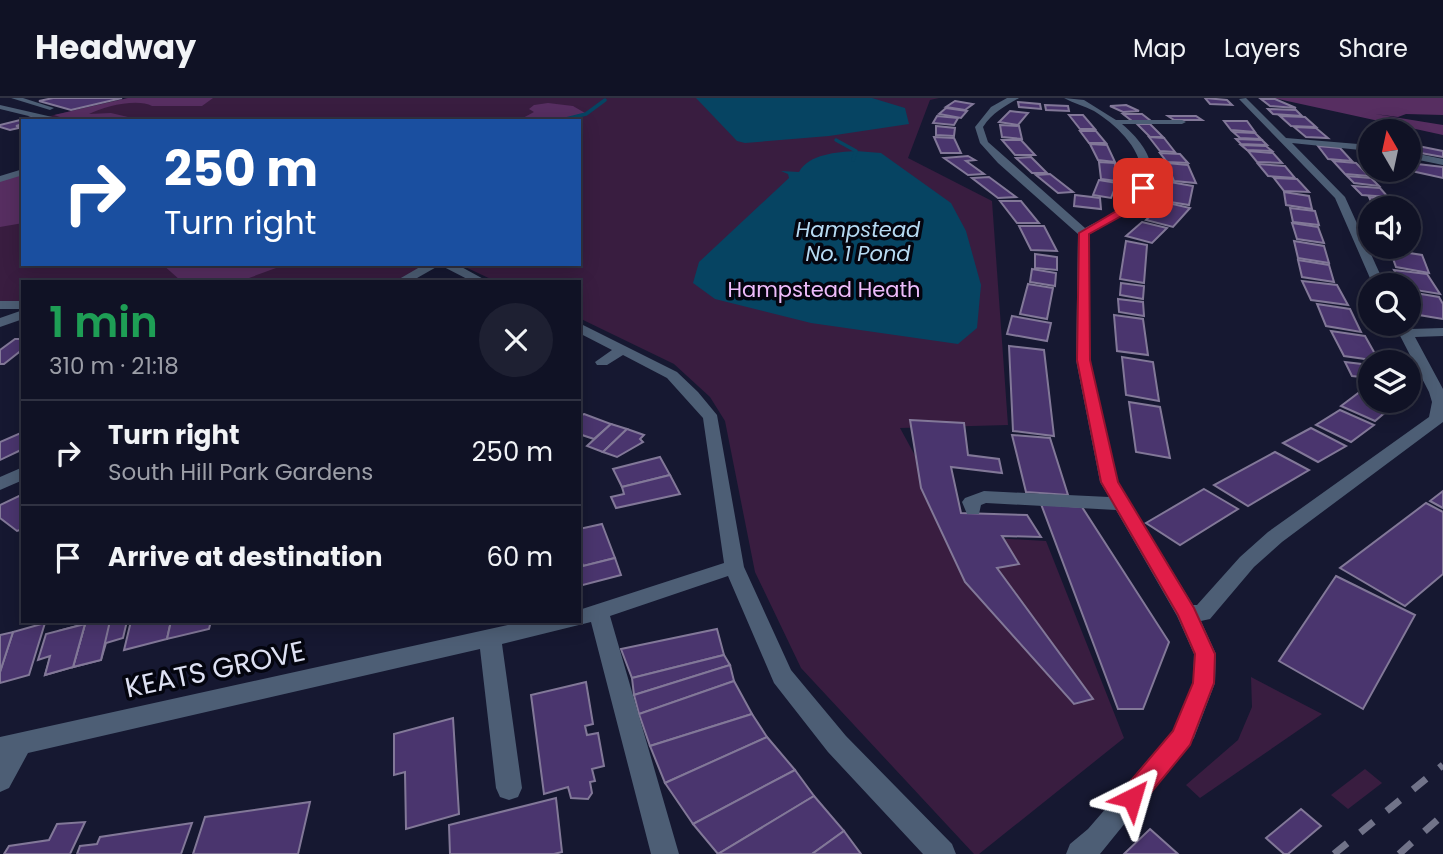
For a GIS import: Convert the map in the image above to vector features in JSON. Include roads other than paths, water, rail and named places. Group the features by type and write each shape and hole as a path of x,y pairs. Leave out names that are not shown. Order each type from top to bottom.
{"street":[{"path":"15,98 52,111 40,116"},
{"path":"1,108 42,98"},
{"path":"1015,98 999,103 987,114 979,127 984,143 1084,233 1083,360 1110,482 1187,614 1205,654 1204,683 1182,738 1098,838 1080,854"},
{"path":"1068,98 1098,109 1115,122 1138,148 1147,169 1143,188 1121,212 1084,233"},
{"path":"1243,99 1287,140 1340,197 1374,273"},
{"path":"1,108 53,119"},
{"path":"1115,122 1182,122"},
{"path":"1287,140 1358,147"},
{"path":"1421,157 1443,162"},
{"path":"0,179 21,173"},
{"path":"404,280 431,266"},
{"path":"450,266 479,280"},
{"path":"0,305 21,305"},
{"path":"0,323 21,315"},
{"path":"581,328 672,376 693,395 711,418 734,567 782,676 837,744 942,854"},
{"path":"1421,330 1443,332"},
{"path":"1187,614 1203,613 1247,562 1275,537 1439,424 1440,402 1437,392 1407,336"},
{"path":"602,362 621,350"},
{"path":"0,484 21,474"},
{"path":"974,510 971,502 984,498 1123,504"},
{"path":"664,854 589,616 734,567"},
{"name":"KEATS GROVE","path":"10,746 556,623"},
{"path":"490,638 509,788"},
{"path":"0,779 10,746"}],"water":[{"path":"696,98 872,98 905,108 909,124 829,136 745,143 737,141"},
{"name":"Hampstead No. 1 Pond","path":"832,153 881,153 951,203 966,231 981,285 977,328 958,344 811,323 715,299 693,283 699,262 789,178 788,174 781,171 799,172 809,161 816,158"}],"waterway":[{"path":"566,119 586,114 605,100"},
{"path":"836,140 856,151 853,160"}],"railway":[{"path":"1334,854 1443,765"},
{"path":"1399,854 1443,815"}],"park label":[{"name":"Hampstead Heath","path":"824,290"}]}
